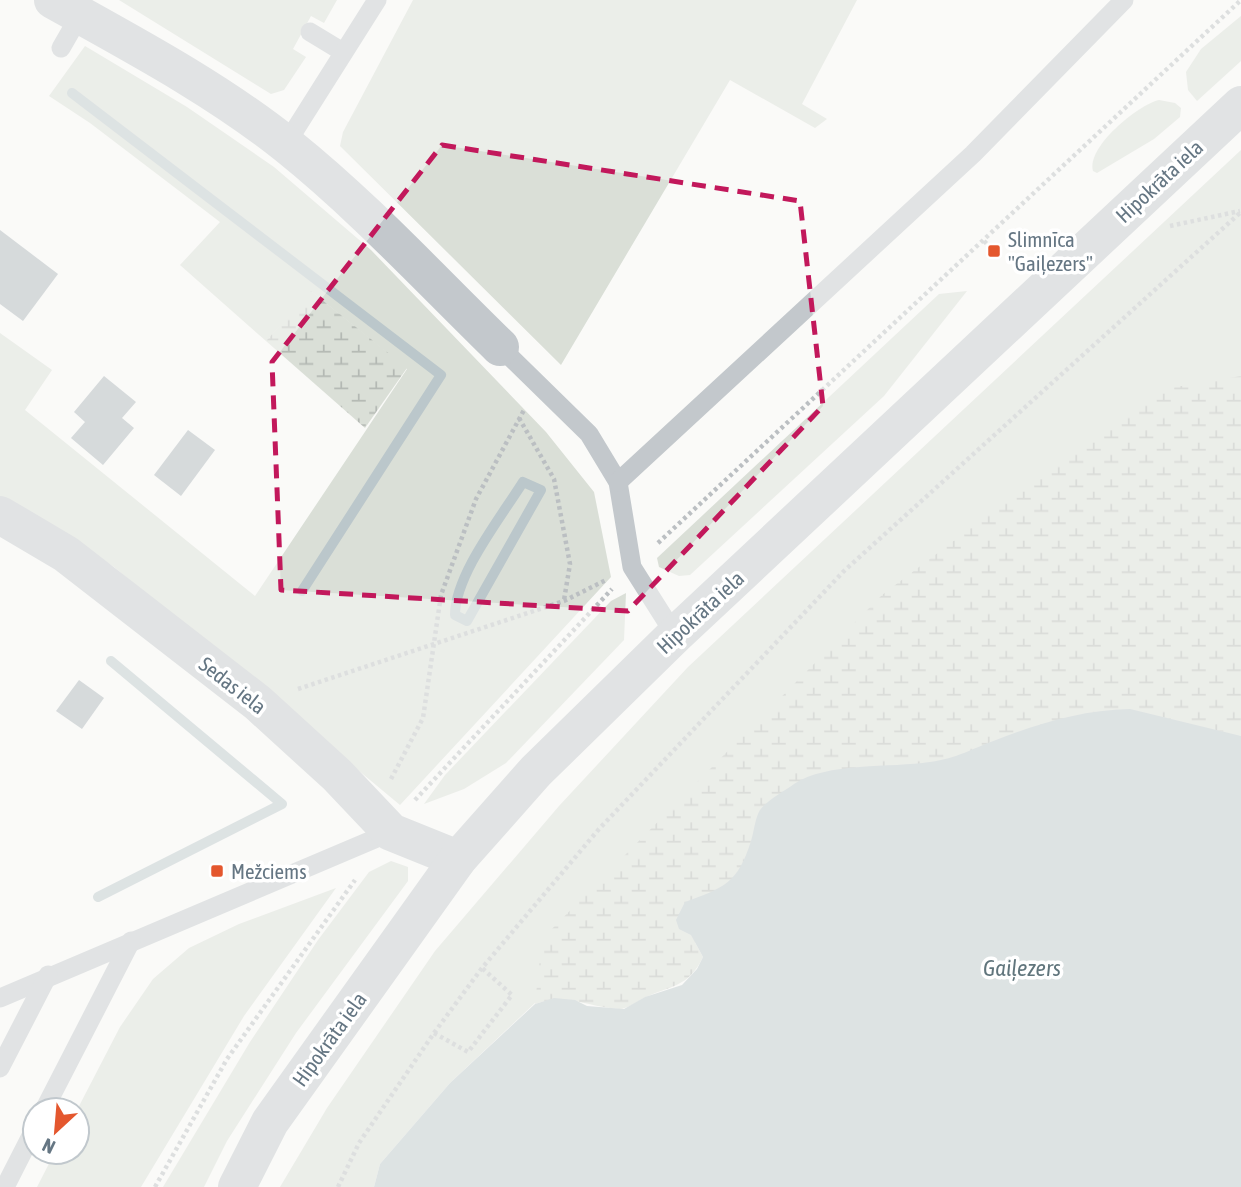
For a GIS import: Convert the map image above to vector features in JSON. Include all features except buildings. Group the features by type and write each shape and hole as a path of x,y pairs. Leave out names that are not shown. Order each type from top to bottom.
{"street":[{"path":"66,5 203,88 286,144 369,216 500,347"},
{"name":"Hipokrāta iela","path":"237,1187 270,1122 458,859 536,771 675,635 1241,105"},
{"name":"Sedas iela","path":"0,515 66,554 258,703 382,822 458,859"}],"lane":[{"path":"286,144 377,0"},
{"path":"618,482 973,153 1124,0"},
{"path":"61,48 66,5"},
{"path":"310,32 343,52"},
{"path":"500,347 589,434 618,482 632,567 675,635"},
{"path":"0,998 131,941 382,822"},
{"path":"51,1096 131,941"},
{"path":"0,1068 48,975"},
{"path":"5,1187 21,1156"}],"path":[{"path":"1126,213 1156,229 1241,211"},
{"path":"338,1187 359,1143 434,1033 482,968 599,829 844,571 1241,211"},
{"path":"984,241 994,251"},
{"path":"382,822 423,718 437,641 441,595 476,499 519,418 540,386"},
{"path":"519,418 554,479 570,564 564,601"},
{"path":"258,703 437,641 564,601 632,567"},
{"path":"434,1033 468,1052 512,995 482,968"}],"highlighted area":[{"path":"442,145 800,201 823,406 628,611 281,590 272,362"}],"green space":[{"path":"119,0 337,0 324,23 311,16 293,49 306,57 284,90 271,94"},
{"path":"413,0 857,0 802,104 827,119 815,128 730,80 561,365 340,146 343,132"},
{"path":"1241,16 1241,61 1197,101 1188,90 1186,72 1201,49"},
{"path":"85,46 187,107 274,167 371,250 546,432 594,492 611,577 400,805 114,567 14,502 0,499 0,333 52,370 25,410 255,596 407,369 312,292 266,341 180,265 220,222 90,123 49,96"},
{"path":"1159,100 1175,103 1181,108 1180,117 1154,139 1097,173 1093,171 1097,150 1105,139 1127,118"},
{"path":"1241,150 1241,735 535,1003 450,1083 380,1164 374,1187 280,1187 327,1108 435,951 559,806 688,667"},
{"path":"311,291 407,368 365,428 266,341"},
{"path":"967,291 884,396 690,575 679,576 659,567 657,558 939,294"},
{"path":"1241,376 1241,736 1130,709 993,741 962,756 761,809 748,853 730,882 718,891 685,902 679,929 691,935 703,957 691,975 678,984 622,1009 567,1000 535,1004 542,939 882,595 1152,391"},
{"path":"626,593 624,640 506,763 464,789 424,804 445,775 611,601"},
{"path":"391,861 408,867 408,881 296,1033 227,1141 204,1187 163,1187 250,1042 318,940 369,872"},
{"path":"336,888 244,1016 141,1187 37,1187 48,1166 91,1166 91,1096 84,1096 120,1027 153,979 189,948 239,924"}],"water":[{"name":"Gaiļezers","path":"1130,709 1241,736 1241,1187 374,1187 380,1164 450,1083 535,1004 554,998 575,1000 587,1006 624,1009 645,997 682,985 697,969 703,957 691,935 679,929 676,920 685,902 720,888 735,875 746,855 760,810 794,784 807,777 841,769 940,760 1062,719 1095,712"}],"waterway":[{"path":"72,93 441,375 302,591"},
{"path":"523,482 541,490 467,621 455,615 463,582 481,547 523,482"},
{"path":"98,897 282,804 111,661"}],"place":[{"name":"Slimnīca \"Gaiļezers\"","path":"994,251"},
{"name":"Mežciems","path":"217,871"}]}
